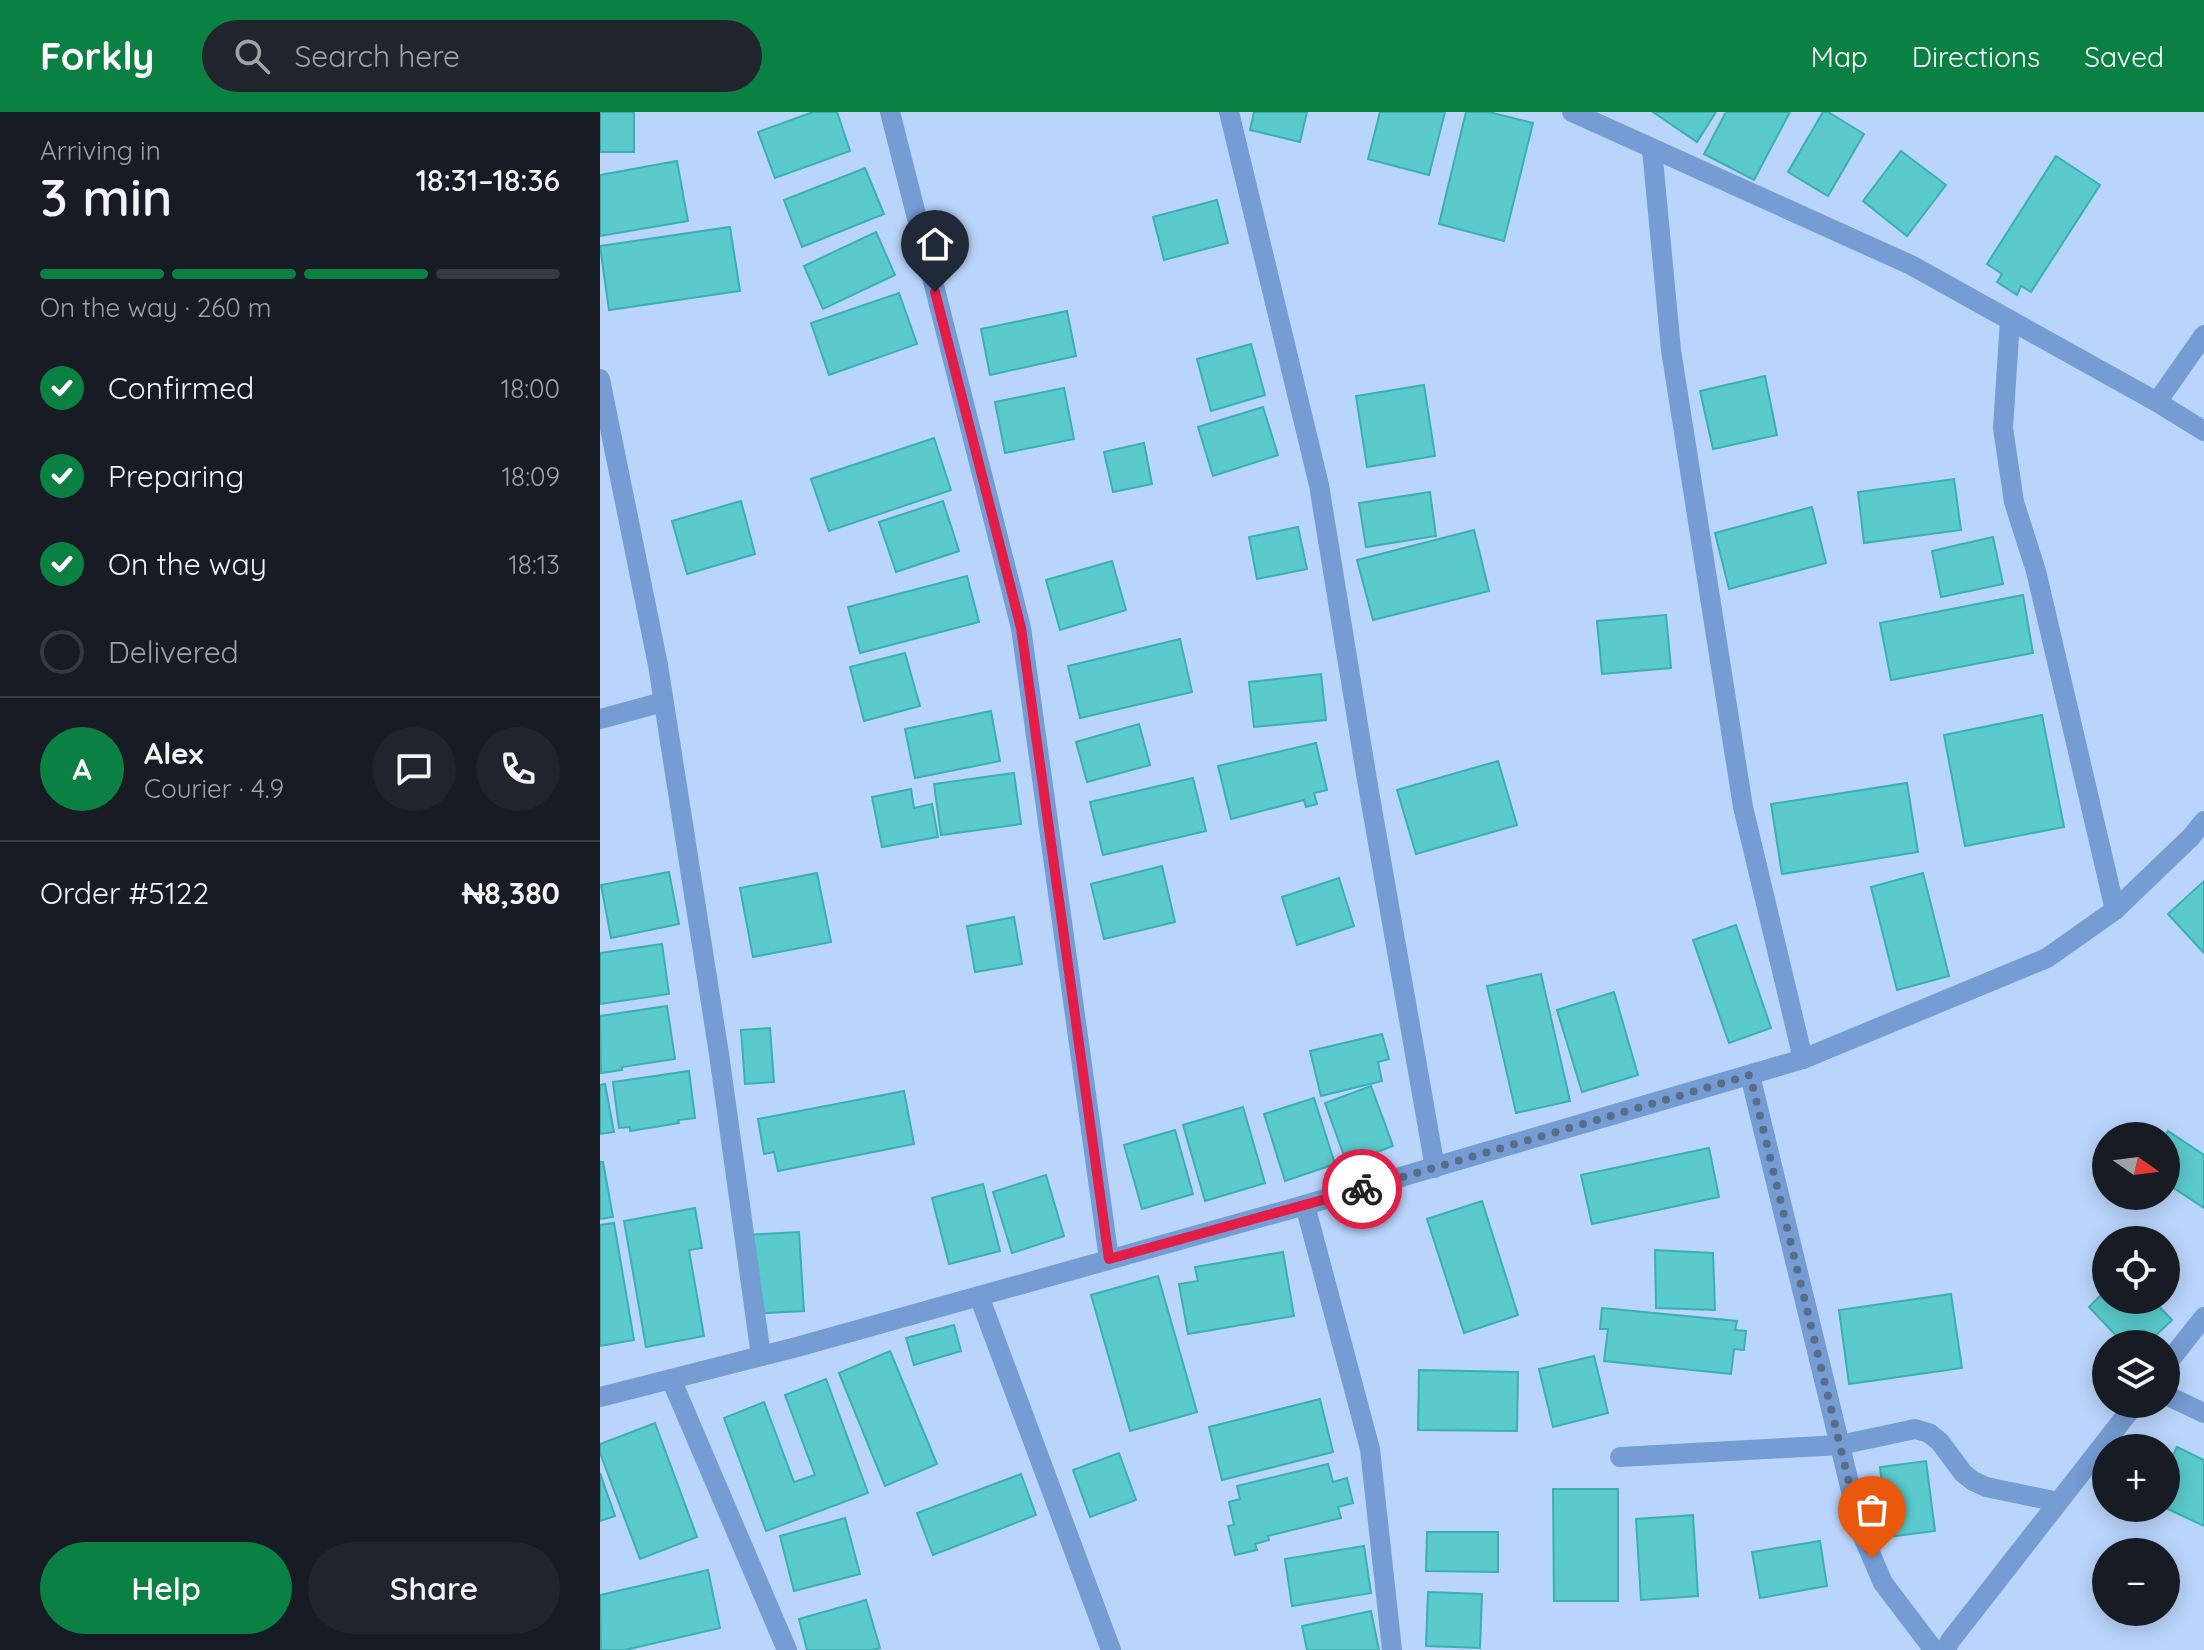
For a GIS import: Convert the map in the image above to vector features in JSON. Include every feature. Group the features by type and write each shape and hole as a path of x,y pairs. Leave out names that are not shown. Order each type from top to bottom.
{"street":[{"path":"890,112 1021,628 1109,1259"},
{"path":"1229,112 1319,485 1369,795 1435,1168"},
{"path":"1572,112 1911,265 2204,431"},
{"path":"1652,149 1671,350 1743,807 1803,1059"},
{"path":"2010,320 2003,428 2014,502 2036,571 2115,910"},
{"path":"2157,402 2204,335"},
{"path":"600,379 663,702 719,1054 761,1356"},
{"path":"600,719 663,702"},
{"path":"600,1397 761,1356 1305,1205 1803,1059 2047,958 2115,910 2204,821"},
{"path":"1750,1075 1861,1532 1883,1583 1934,1650"},
{"path":"1305,1205 1370,1449 1392,1650"},
{"path":"979,1296 1111,1650"},
{"path":"2180,1347 2204,1317"},
{"path":"671,1379 787,1650"},
{"path":"2180,1402 2204,1413"},
{"path":"1946,1650 2124,1418"},
{"path":"1620,1457 1840,1445 1915,1429 1929,1433 1973,1481 1986,1487 2058,1502"}],"building":[{"path":"600,112 634,112 634,152 600,152"},
{"path":"813,112 837,112 850,151 775,178 758,132"},
{"path":"1254,112 1307,112 1300,142 1250,130"},
{"path":"1380,112 1445,112 1429,175 1368,159"},
{"path":"1466,112 1489,112 1533,123 1504,241 1439,224"},
{"path":"1653,112 1716,112 1697,142"},
{"path":"1726,112 1790,112 1754,180 1704,154"},
{"path":"1823,112 1864,134 1828,196 1788,172"},
{"path":"1901,151 1946,185 1907,236 1863,201"},
{"path":"2056,156 2100,185 2031,292 2021,286 2017,295 1997,282 2002,274 1987,264"},
{"path":"677,161 688,221 600,236 600,175"},
{"path":"865,168 884,214 802,247 784,200"},
{"path":"1217,200 1228,243 1164,260 1153,217"},
{"path":"730,227 740,291 609,310 600,246"},
{"path":"876,232 895,275 823,309 804,266"},
{"path":"899,293 917,344 829,375 811,323"},
{"path":"1067,311 1076,356 990,375 981,329"},
{"path":"1251,344 1265,395 1211,411 1197,359"},
{"path":"1765,376 1777,435 1713,449 1700,391"},
{"path":"1424,385 1435,456 1367,467 1356,396"},
{"path":"1064,388 1074,439 1005,453 995,402"},
{"path":"1263,407 1278,455 1213,476 1198,427"},
{"path":"934,438 951,490 829,531 811,479"},
{"path":"1144,443 1152,484 1113,492 1104,452"},
{"path":"1954,479 1961,530 1864,543 1858,492"},
{"path":"1430,492 1436,536 1366,547 1359,503"},
{"path":"741,501 755,554 687,574 672,521"},
{"path":"943,501 959,551 896,572 879,522"},
{"path":"1812,507 1826,563 1729,589 1715,533"},
{"path":"1298,527 1307,569 1257,579 1249,537"},
{"path":"1474,530 1489,591 1373,620 1357,560"},
{"path":"1993,537 2003,584 1941,597 1932,551"},
{"path":"1112,561 1126,610 1060,630 1046,580"},
{"path":"967,576 979,622 860,653 848,607"},
{"path":"2023,595 2033,653 1891,680 1880,623"},
{"path":"1666,615 1671,668 1602,674 1597,621"},
{"path":"1180,639 1192,692 1080,718 1068,666"},
{"path":"905,653 920,706 864,721 850,667"},
{"path":"1321,674 1326,720 1254,727 1249,682"},
{"path":"991,711 1000,761 915,778 905,729"},
{"path":"2042,715 2064,827 1965,846 1944,735"},
{"path":"1139,724 1150,765 1087,782 1076,742"},
{"path":"1316,743 1327,790 1314,793 1317,804 1306,807 1304,800 1231,819 1218,766"},
{"path":"1498,761 1517,825 1416,854 1397,790"},
{"path":"1014,773 1021,824 941,835 934,784"},
{"path":"1193,778 1206,831 1103,855 1090,802"},
{"path":"1907,783 1918,852 1782,874 1771,804"},
{"path":"911,789 914,808 932,804 938,837 882,847 872,797"},
{"path":"1162,866 1175,922 1104,939 1091,884"},
{"path":"669,872 679,924 611,938 601,885"},
{"path":"817,873 831,942 753,957 740,888"},
{"path":"1923,873 1949,976 1897,990 1871,887"},
{"path":"1339,878 1354,926 1297,945 1282,897"},
{"path":"2204,881 2204,953 2168,914"},
{"path":"1014,917 1022,964 975,972 967,926"},
{"path":"1736,925 1771,1028 1729,1043 1693,940"},
{"path":"662,944 669,994 600,1004 600,953"},
{"path":"1541,974 1570,1101 1516,1113 1487,986"},
{"path":"1614,992 1638,1075 1582,1092 1557,1010"},
{"path":"667,1006 675,1059 601,1073 600,1016"},
{"path":"770,1028 774,1082 745,1084 741,1030"},
{"path":"1382,1034 1389,1059 1378,1062 1382,1081 1321,1096 1310,1051"},
{"path":"689,1071 695,1118 630,1131 630,1127 619,1128 613,1082"},
{"path":"605,1084 614,1132 600,1134 600,1085"},
{"path":"1371,1086 1393,1146 1347,1164 1325,1103"},
{"path":"904,1091 914,1144 778,1171 774,1152 764,1154 758,1119"},
{"path":"1314,1098 1335,1164 1285,1181 1264,1114"},
{"path":"1243,1107 1265,1183 1205,1201 1183,1125"},
{"path":"1175,1130 1193,1194 1142,1209 1124,1145"},
{"path":"2180,1139 2204,1155 2204,1208 2180,1192"},
{"path":"1709,1148 1719,1197 1592,1224 1581,1175"},
{"path":"600,1162 603,1162 613,1217 600,1219"},
{"path":"1046,1175 1064,1236 1012,1253 993,1192"},
{"path":"983,1184 1000,1251 949,1264 932,1198"},
{"path":"1482,1201 1518,1315 1464,1333 1427,1219"},
{"path":"695,1208 702,1248 689,1250 704,1336 646,1347 624,1221"},
{"path":"614,1223 634,1340 600,1346 600,1225"},
{"path":"799,1232 804,1311 749,1314 744,1235"},
{"path":"1655,1250 1713,1253 1715,1310 1656,1308"},
{"path":"1283,1252 1294,1316 1188,1334 1179,1284 1198,1281 1195,1267"},
{"path":"1158,1276 1197,1412 1130,1431 1091,1295"},
{"path":"1951,1294 1962,1368 1849,1384 1839,1310"},
{"path":"1602,1308 1737,1321 1735,1330 1746,1331 1744,1350 1734,1349 1731,1374 1604,1361 1608,1329 1600,1329"},
{"path":"2096,1314 2166,1314 2172,1320 2162,1330 2111,1330"},
{"path":"954,1325 961,1351 914,1365 906,1338"},
{"path":"890,1351 937,1464 885,1486 839,1373"},
{"path":"1594,1356 1608,1413 1553,1427 1539,1369"},
{"path":"1419,1370 1518,1372 1517,1431 1418,1430"},
{"path":"826,1379 868,1493 766,1531 724,1418 764,1402 794,1482 815,1475 785,1395"},
{"path":"1320,1399 1333,1452 1222,1480 1209,1427"},
{"path":"655,1423 697,1537 640,1559 600,1453 600,1444"},
{"path":"2180,1448 2204,1460 2204,1526 2180,1515"},
{"path":"1119,1453 1136,1500 1090,1517 1073,1470"},
{"path":"1926,1461 1935,1531 1889,1537 1880,1467"},
{"path":"1328,1464 1333,1482 1347,1478 1353,1503 1338,1507 1341,1518 1268,1536 1269,1540 1255,1544 1257,1550 1235,1555 1228,1526 1234,1525 1229,1502 1240,1499 1237,1486"},
{"path":"600,1473 615,1516 600,1521"},
{"path":"1021,1474 1036,1515 933,1555 917,1513"},
{"path":"1553,1489 1618,1489 1618,1601 1554,1601"},
{"path":"1693,1515 1698,1596 1641,1600 1636,1519"},
{"path":"845,1518 860,1574 794,1591 780,1536"},
{"path":"1427,1532 1498,1532 1498,1572 1426,1571"},
{"path":"1820,1541 1827,1586 1760,1598 1752,1552"},
{"path":"1364,1546 1371,1593 1292,1606 1285,1559"},
{"path":"708,1570 720,1628 625,1650 601,1650 600,1595"},
{"path":"1428,1592 1482,1594 1480,1648 1426,1646"},
{"path":"866,1600 880,1648 807,1650 799,1619"},
{"path":"1371,1611 1379,1650 1307,1650 1302,1626"}],"way so far":[{"path":"1362,1189 1750,1075 1861,1532 1872,1558"}],"route":[{"path":"935,292 1021,628 1109,1259 1362,1189"}]}
